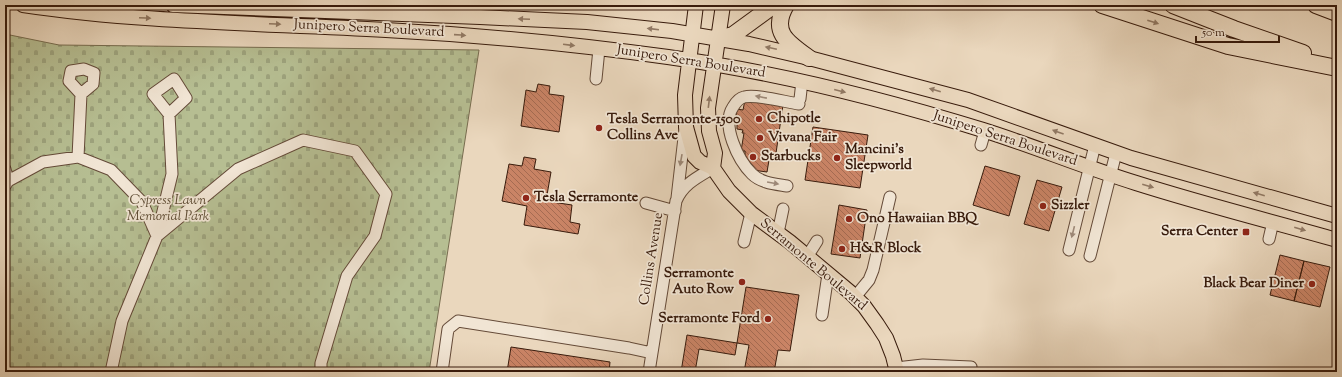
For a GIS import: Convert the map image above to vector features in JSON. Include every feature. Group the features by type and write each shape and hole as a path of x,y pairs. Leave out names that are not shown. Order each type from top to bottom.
{"highway":[{"path":"718,39 733,35 774,5"},
{"path":"786,5 779,20 780,30 786,39 809,58"},
{"path":"1102,5 1228,46 1337,68"},
{"path":"1173,5 1284,47 1337,64"},
{"path":"1316,5 1337,13"}],"main road":[{"name":"Junipero Serra Boulevard","path":"22,5 132,17 429,32 517,39 714,64 802,82 904,107 985,130 1110,174 1337,240"},
{"name":"Junipero Serra Boulevard","path":"173,5 430,10 629,26 776,49 968,100 1116,153 1337,216"},
{"name":"Serramonte Boulevard","path":"696,5 685,95 686,121 694,156 700,162 713,168 729,191 751,213 778,233 855,297 880,328 891,350 897,370"},
{"path":"713,168 715,153 709,131 709,99 723,5"}],"street":[{"path":"596,79 599,49"},
{"path":"787,186 766,182 752,174 736,150 728,121 731,110 736,102 742,97 752,96 799,102 802,82"},
{"path":"78,157 81,94"},
{"path":"111,372 122,321 157,236 172,174 169,114"},
{"path":"646,203 676,206 686,121"},
{"path":"981,145 985,130"},
{"path":"157,236 238,169 303,140 355,151 386,194 375,236 347,276 321,367 312,372"},
{"path":"1069,250 1095,145"},
{"path":"1090,256 1116,153"},
{"path":"5,169 6,183 42,162 78,157 111,170 142,202 157,236"},
{"name":"Collins Avenue","path":"649,372 679,194 687,185 713,168"},
{"path":"855,297 869,280 873,270 890,197"},
{"path":"778,233 783,209"},
{"path":"744,242 751,213"},
{"path":"1269,239 1273,222"},
{"path":"807,257 817,241"},
{"path":"822,315 828,274"},
{"path":"442,372 448,329 458,322 629,348 652,353"},
{"path":"897,370 923,365 971,367"}],"green space":[{"name":"Cypress Lawn Memorial Park","path":"5,34 59,45 479,50 429,372 5,372"}],"building":[{"path":"538,84 550,86 549,94 564,96 559,132 521,126 526,90 536,92"},
{"name":"Vivana Fair","path":"745,100 783,105 775,160 769,160 767,172 752,170 745,162 745,151 741,151 744,133 742,133 743,130 737,129 737,124 735,123 737,109 743,110"},
{"name":"Mancini's Sleepworld","path":"813,127 868,135 860,188 805,180"},
{"name":"Tesla Serramonte","path":"524,157 536,159 534,169 551,172 547,195 552,202 572,205 570,222 580,224 578,234 524,225 527,206 502,201 509,164 522,166"},
{"path":"985,166 1020,176 1009,216 973,205"},
{"name":"Sizzler","path":"1037,180 1062,187 1049,231 1024,224"},
{"path":"839,205 867,210 860,258 831,254"},
{"path":"1280,255 1304,261 1294,301 1270,295"},
{"name":"Black Bear Diner","path":"1304,261 1330,267 1320,307 1294,301"},
{"name":"Serramonte Ford","path":"746,287 799,295 790,351 778,350 774,372 744,372 749,345 737,343"},
{"path":"687,335 737,343 735,355 699,349 695,372 681,372"},
{"path":"511,347 610,362 609,372 507,372"}],"place":[{"name":"Chipotle","path":"759,119"},
{"name":"Tesla Serramonte-1500 Collins Ave","path":"599,128"},
{"name":"Vivana Fair","path":"760,138"},
{"name":"Starbucks","path":"753,157"},
{"name":"Mancini's Sleepworld","path":"837,158"},
{"name":"Tesla Serramonte","path":"526,198"},
{"name":"Sizzler","path":"1043,206"},
{"name":"Ono Hawaiian BBQ","path":"849,219"},
{"name":"Serra Center","path":"1246,232"},
{"name":"H&R Block","path":"842,249"},
{"name":"Serramonte Auto Row","path":"742,282"},
{"name":"Black Bear Diner","path":"1312,284"},
{"name":"Serramonte Ford","path":"768,319"}]}
